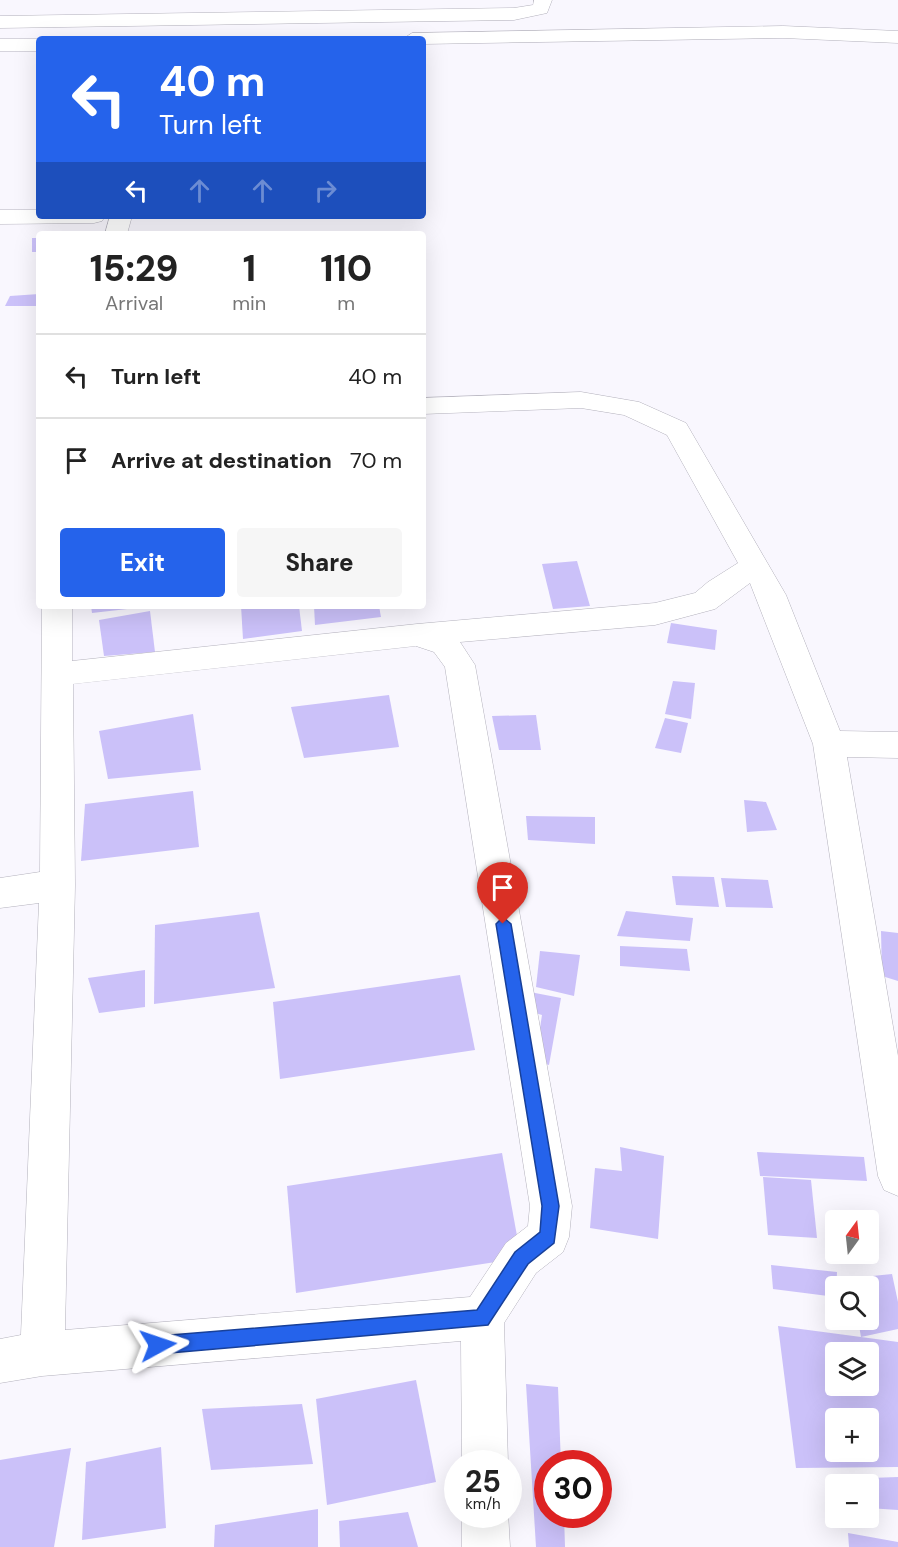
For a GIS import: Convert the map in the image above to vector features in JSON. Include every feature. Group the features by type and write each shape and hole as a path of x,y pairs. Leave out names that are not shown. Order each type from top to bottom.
{"street":[{"path":"0,22 253,9 514,14 541,9 543,0"},
{"path":"426,39 783,32 898,37"},
{"path":"0,45 36,45"},
{"path":"0,217 36,217"},
{"path":"426,406 581,400 630,408 677,429 771,595 829,744 893,1120 898,1176"},
{"path":"57,674 417,635 655,614 705,601 718,589 754,567"},
{"path":"42,1354 57,885 57,609"},
{"path":"417,635 445,644 460,665 551,1206 548,1237 521,1258 482,1318 485,1450"},
{"path":"829,744 898,745"},
{"path":"0,893 57,885"},
{"path":"0,1361 42,1354 482,1318"},
{"path":"486,1528 486,1547"}],"building":[{"path":"32,238 36,238 36,252 32,252"},
{"path":"36,294 36,306 5,306 10,296"},
{"path":"577,561 590,606 553,609 542,564"},
{"path":"91,609 127,609 92,613"},
{"path":"241,609 299,609 302,631 243,639"},
{"path":"314,609 380,609 381,617 315,625"},
{"path":"150,611 155,652 104,656 99,620"},
{"path":"671,623 717,630 715,650 667,643"},
{"path":"673,681 695,683 691,719 665,714"},
{"path":"389,695 399,747 304,758 291,707"},
{"path":"193,714 201,770 108,779 99,731"},
{"path":"536,715 541,750 499,750 492,716"},
{"path":"665,718 688,723 681,753 655,748"},
{"path":"193,791 199,847 81,861 85,804"},
{"path":"744,800 766,802 777,830 747,832"},
{"path":"526,816 595,817 595,844 528,840"},
{"path":"672,876 714,877 719,907 676,905"},
{"path":"721,878 768,880 773,908 726,907"},
{"path":"626,911 693,918 690,941 617,936"},
{"path":"259,912 275,988 154,1004 155,925"},
{"path":"881,931 898,933 898,981 882,976"},
{"path":"620,946 687,949 690,971 620,966"},
{"path":"540,951 580,955 574,996 536,987"},
{"path":"145,970 145,1007 99,1013 88,978"},
{"path":"460,975 475,1050 280,1079 273,1002"},
{"path":"530,992 561,998 549,1065 535,1061 542,1015 525,1010"},
{"path":"620,1147 664,1156 658,1239 590,1228 595,1168 622,1171"},
{"path":"757,1152 864,1157 867,1181 760,1176"},
{"path":"502,1153 521,1258 296,1293 287,1186"},
{"path":"763,1177 811,1180 817,1238 768,1235"},
{"path":"771,1265 837,1272 837,1276 825,1276 825,1296 773,1289"},
{"path":"892,1274 898,1302 898,1329 861,1337 860,1330 879,1330 879,1276 872,1276"},
{"path":"778,1326 898,1342 898,1467 796,1468"},
{"path":"416,1380 436,1482 327,1505 316,1399"},
{"path":"526,1384 558,1387 560,1450 534,1450 534,1514"},
{"path":"302,1404 313,1464 211,1470 202,1409"},
{"path":"161,1447 166,1528 82,1540 86,1462"},
{"path":"71,1448 54,1547 0,1547 0,1460"},
{"path":"898,1477 898,1510 879,1509 879,1478"},
{"path":"318,1509 318,1547 214,1547 215,1525"},
{"path":"408,1512 418,1547 340,1547 339,1521"},
{"path":"535,1528 564,1528 565,1547 536,1547"},
{"path":"848,1533 898,1542 898,1547 849,1547"}],"route":[{"path":"158,1345 482,1318 521,1258 548,1237 551,1206 503,924"}]}
